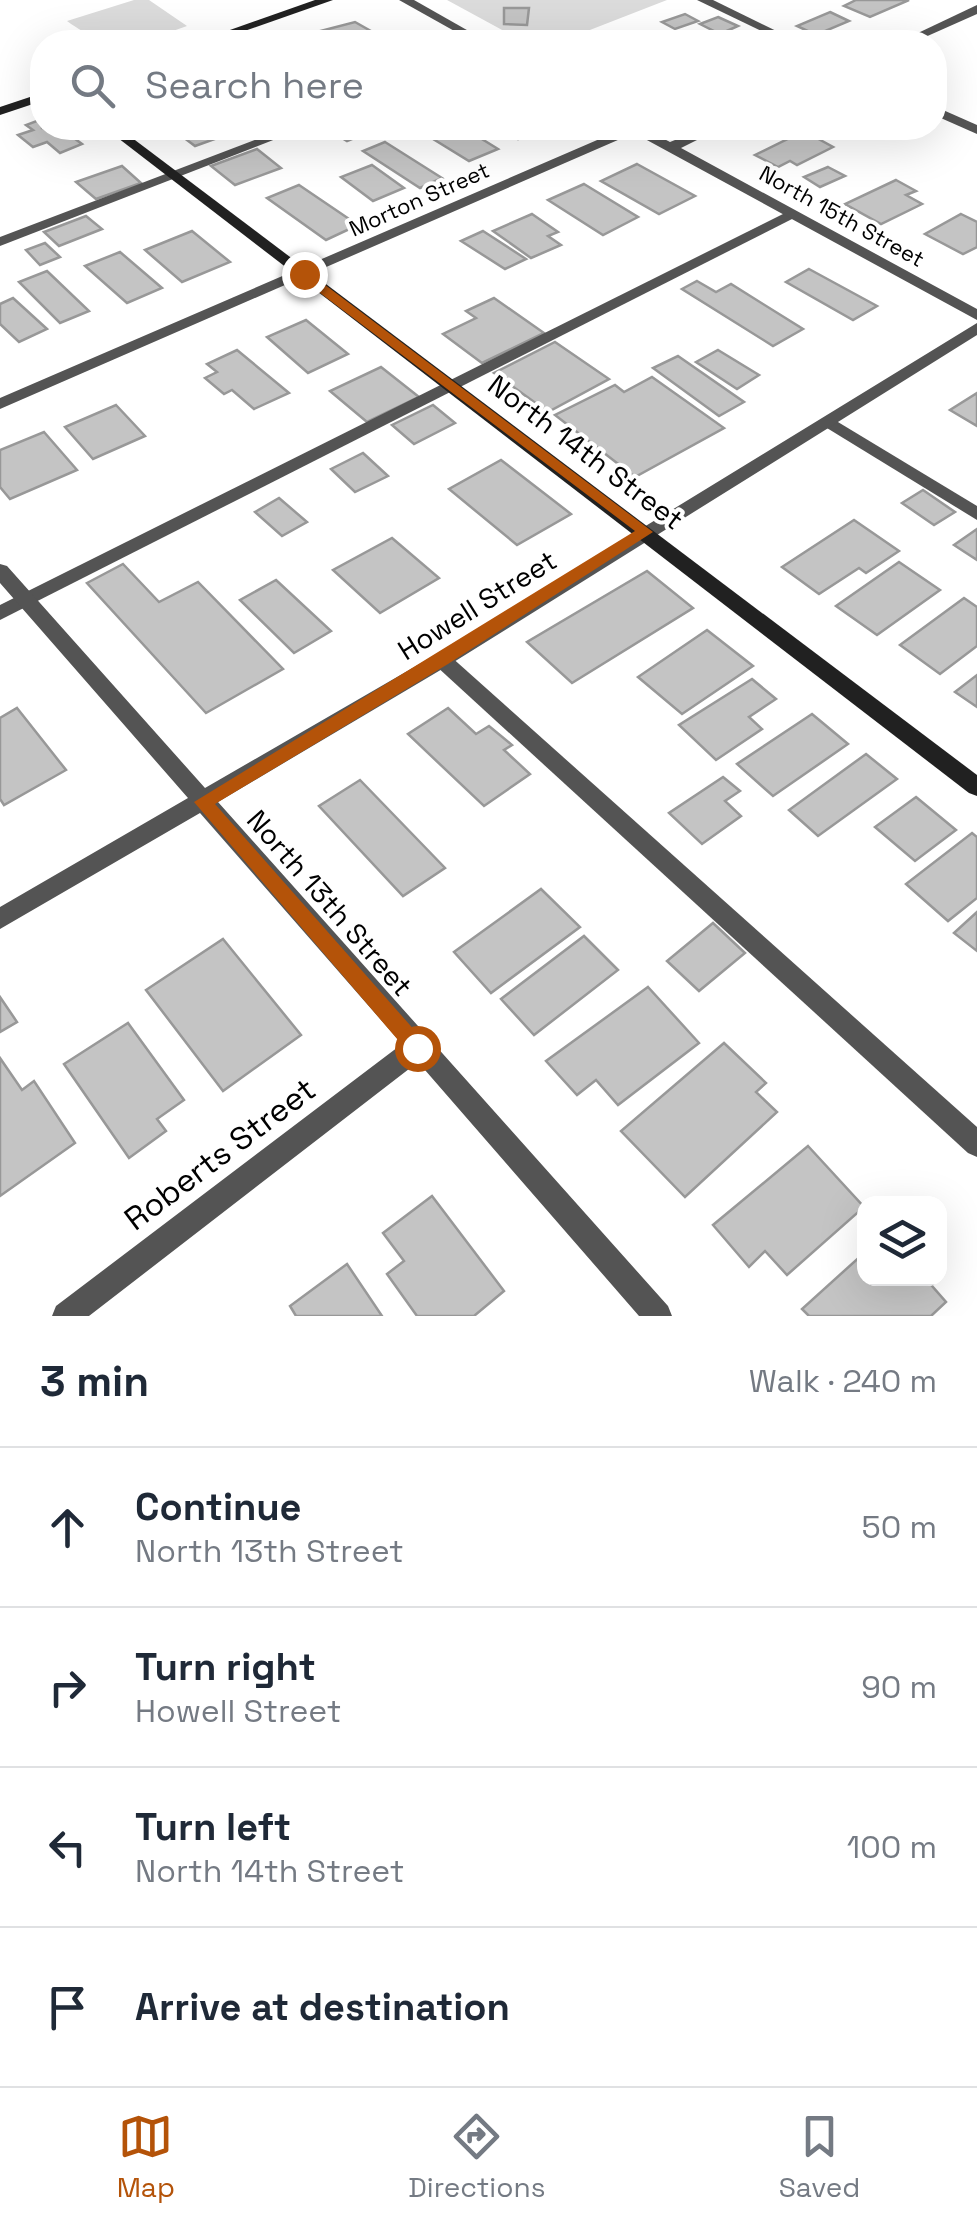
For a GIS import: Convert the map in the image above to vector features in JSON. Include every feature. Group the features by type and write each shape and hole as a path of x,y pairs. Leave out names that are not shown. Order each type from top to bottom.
{"street":[{"path":"406,0 460,30"},
{"path":"703,0 767,30"},
{"path":"236,30 319,1"},
{"path":"932,30 977,10"},
{"path":"0,112 30,101"},
{"path":"947,116 977,130"},
{"name":"North 14th Street","path":"127,140 977,787"},
{"path":"0,242 266,140"},
{"name":"Morton Street","path":"0,404 607,140"},
{"name":"North 15th Street","path":"656,140 977,315"},
{"path":"670,148 688,140"},
{"path":"0,613 792,214"},
{"name":"Howell Street","path":"0,919 442,660 977,328"},
{"path":"828,421 977,514"},
{"name":"North 13th Street","path":"0,571 417,1048 658,1316"},
{"path":"442,660 977,1144"},
{"name":"Roberts Street","path":"66,1316 417,1048"}],"shaded area":[{"path":"134,0 149,0 187,26 176,30 81,30 67,21"},
{"path":"447,0 667,0 590,30 502,30"}],"building":[{"path":"856,0 909,0 870,17 844,6"},
{"path":"504,8 529,8 527,25 504,24"},
{"path":"830,12 849,21 828,30 797,26"},
{"path":"685,14 698,21 675,29 662,22"},
{"path":"718,17 738,26 712,30 700,24"},
{"path":"355,22 369,30 324,30"},
{"path":"30,131 30,140 76,140 82,144 60,153 47,142 33,147 18,135"},
{"path":"187,140 212,140 195,146"},
{"path":"435,140 483,140 498,149 469,161"},
{"path":"786,140 820,140 833,147 797,165 790,161 778,167 755,155"},
{"path":"385,142 442,178 420,188 363,151"},
{"path":"257,149 281,168 235,185 211,166"},
{"path":"637,164 695,196 659,214 601,181"},
{"path":"372,165 404,188 373,201 341,177"},
{"path":"122,166 141,183 96,199 76,182"},
{"path":"828,167 845,176 820,187 804,177"},
{"path":"896,180 916,191 906,195 922,204 881,224 845,204"},
{"path":"584,184 638,217 603,235 548,200"},
{"path":"299,185 358,225 326,240 267,198"},
{"path":"532,214 558,232 548,236 561,245 531,258 493,231"},
{"path":"961,214 977,222 977,247 963,254 925,234"},
{"path":"86,216 102,229 59,246 44,232"},
{"path":"192,231 230,262 182,282 145,250"},
{"path":"483,231 526,259 505,269 461,241"},
{"path":"45,243 60,257 40,265 26,250"},
{"path":"120,252 162,288 127,303 85,266"},
{"path":"809,269 877,306 853,320 786,282"},
{"path":"47,271 89,311 60,323 19,282"},
{"path":"697,281 716,292 731,284 803,329 773,346 682,289"},
{"path":"13,298 47,329 19,342 0,324 0,304"},
{"path":"494,298 544,333 482,363 443,334 476,318 466,311"},
{"path":"306,320 348,354 308,373 267,337"},
{"path":"555,342 609,379 548,412 494,373"},
{"path":"237,350 289,393 254,409 232,390 224,394 205,378 217,372 207,364"},
{"path":"718,350 759,375 737,389 696,362"},
{"path":"678,356 744,402 719,416 653,368"},
{"path":"381,367 419,397 367,422 330,391"},
{"path":"652,377 724,428 635,477 555,415 615,385 624,392"},
{"path":"977,393 977,426 950,410"},
{"path":"116,405 145,436 93,459 65,427"},
{"path":"433,405 455,423 414,444 392,425"},
{"path":"44,432 77,470 10,499 0,487 0,450"},
{"path":"363,453 388,476 355,492 331,469"},
{"path":"501,460 571,514 517,545 449,489"},
{"path":"923,490 955,512 934,525 902,503"},
{"path":"279,498 307,522 282,536 255,512"},
{"path":"854,520 899,551 866,573 859,568 819,594 782,567"},
{"path":"977,529 977,560 954,545"},
{"path":"392,538 439,578 380,613 333,570"},
{"path":"899,562 940,590 877,635 836,606"},
{"path":"123,564 159,602 198,582 283,669 206,713 87,583"},
{"path":"647,571 693,608 572,683 527,642"},
{"path":"276,580 331,631 294,653 240,600"},
{"path":"964,598 977,607 977,646 940,674 900,645"},
{"path":"707,630 753,666 682,714 638,677"},
{"path":"977,675 977,707 955,692"},
{"path":"752,679 776,699 749,717 762,729 716,760 679,725"},
{"path":"17,708 66,770 4,805 0,799 0,718"},
{"path":"448,708 476,734 489,726 512,745 504,750 530,774 484,806 408,734"},
{"path":"812,714 848,744 773,796 737,764"},
{"path":"866,754 897,779 818,836 789,810"},
{"path":"723,777 740,791 725,801 741,816 702,844 669,813"},
{"path":"360,780 445,868 403,896 319,806"},
{"path":"916,797 956,830 915,861 875,827"},
{"path":"972,833 977,837 977,898 948,921 906,884"},
{"path":"541,889 580,927 491,993 454,952"},
{"path":"977,912 977,951 954,933"},
{"path":"713,923 745,953 699,991 667,961"},
{"path":"584,936 618,970 534,1035 501,999"},
{"path":"223,939 301,1035 223,1091 146,990"},
{"path":"648,987 699,1043 618,1105 596,1080 577,1095 546,1061"},
{"path":"0,997 17,1022 0,1032"},
{"path":"128,1023 184,1100 157,1119 166,1131 129,1158 64,1064"},
{"path":"724,1043 766,1083 756,1092 777,1112 685,1197 621,1131"},
{"path":"0,1058 22,1090 34,1081 75,1143 0,1196"},
{"path":"808,1146 857,1199 857,1213 787,1275 765,1251 749,1267 713,1225"},
{"path":"432,1196 504,1291 474,1316 417,1316 387,1274 404,1261 383,1233"},
{"path":"857,1259 857,1286 932,1286 946,1302 931,1316 809,1316 802,1309"},
{"path":"347,1264 382,1316 296,1316 290,1306"}],"route":[{"path":"304,274 646,532 442,660 203,802 417,1048"}]}
